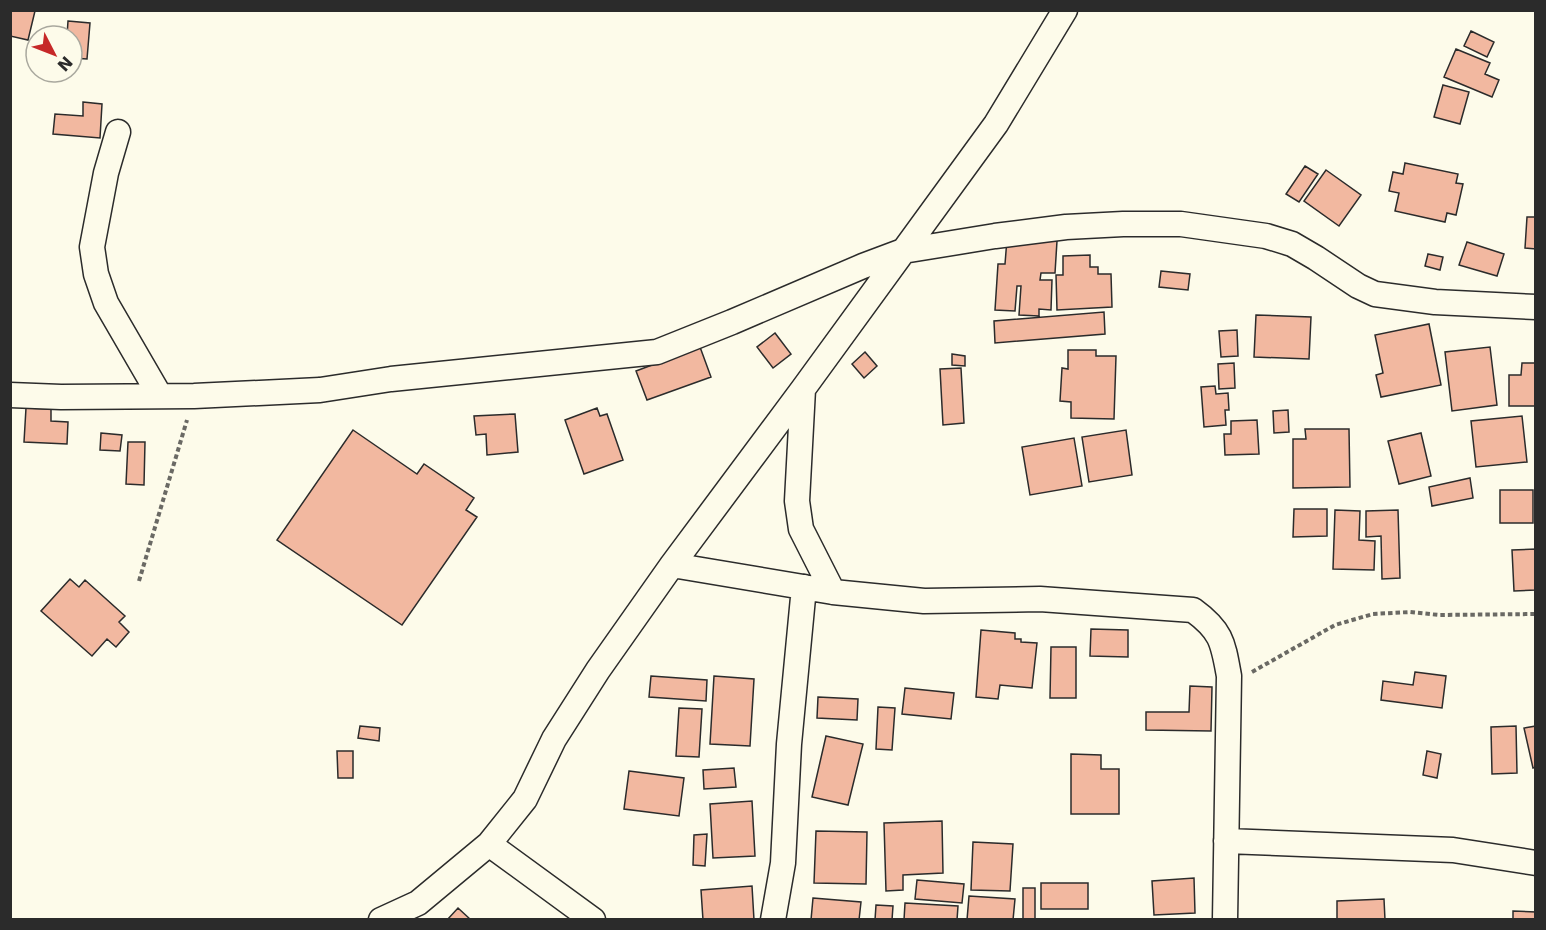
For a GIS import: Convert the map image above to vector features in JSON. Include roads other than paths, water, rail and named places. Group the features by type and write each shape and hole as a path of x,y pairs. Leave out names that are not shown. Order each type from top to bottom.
{"street":[{"path":"381,920 418,903 489,844 525,800 554,739 598,670 672,565 996,124 1065,10"},
{"path":"118,132 106,173 92,247 96,274 106,303 160,396"},
{"path":"10,395 194,396 320,390 391,379 657,352 903,251 1066,227 1181,224 1266,236 1292,244 1358,286 1375,294 1436,302 1536,307"},
{"path":"803,389 797,501 801,529 833,592"},
{"path":"672,565 833,592 924,601 1040,599 1194,610 1210,622 1222,642 1229,676 1225,920"},
{"path":"773,920 783,863 789,744 804,587"},
{"path":"1226,841 1453,850 1536,863"},
{"path":"489,844 593,920"}]}
